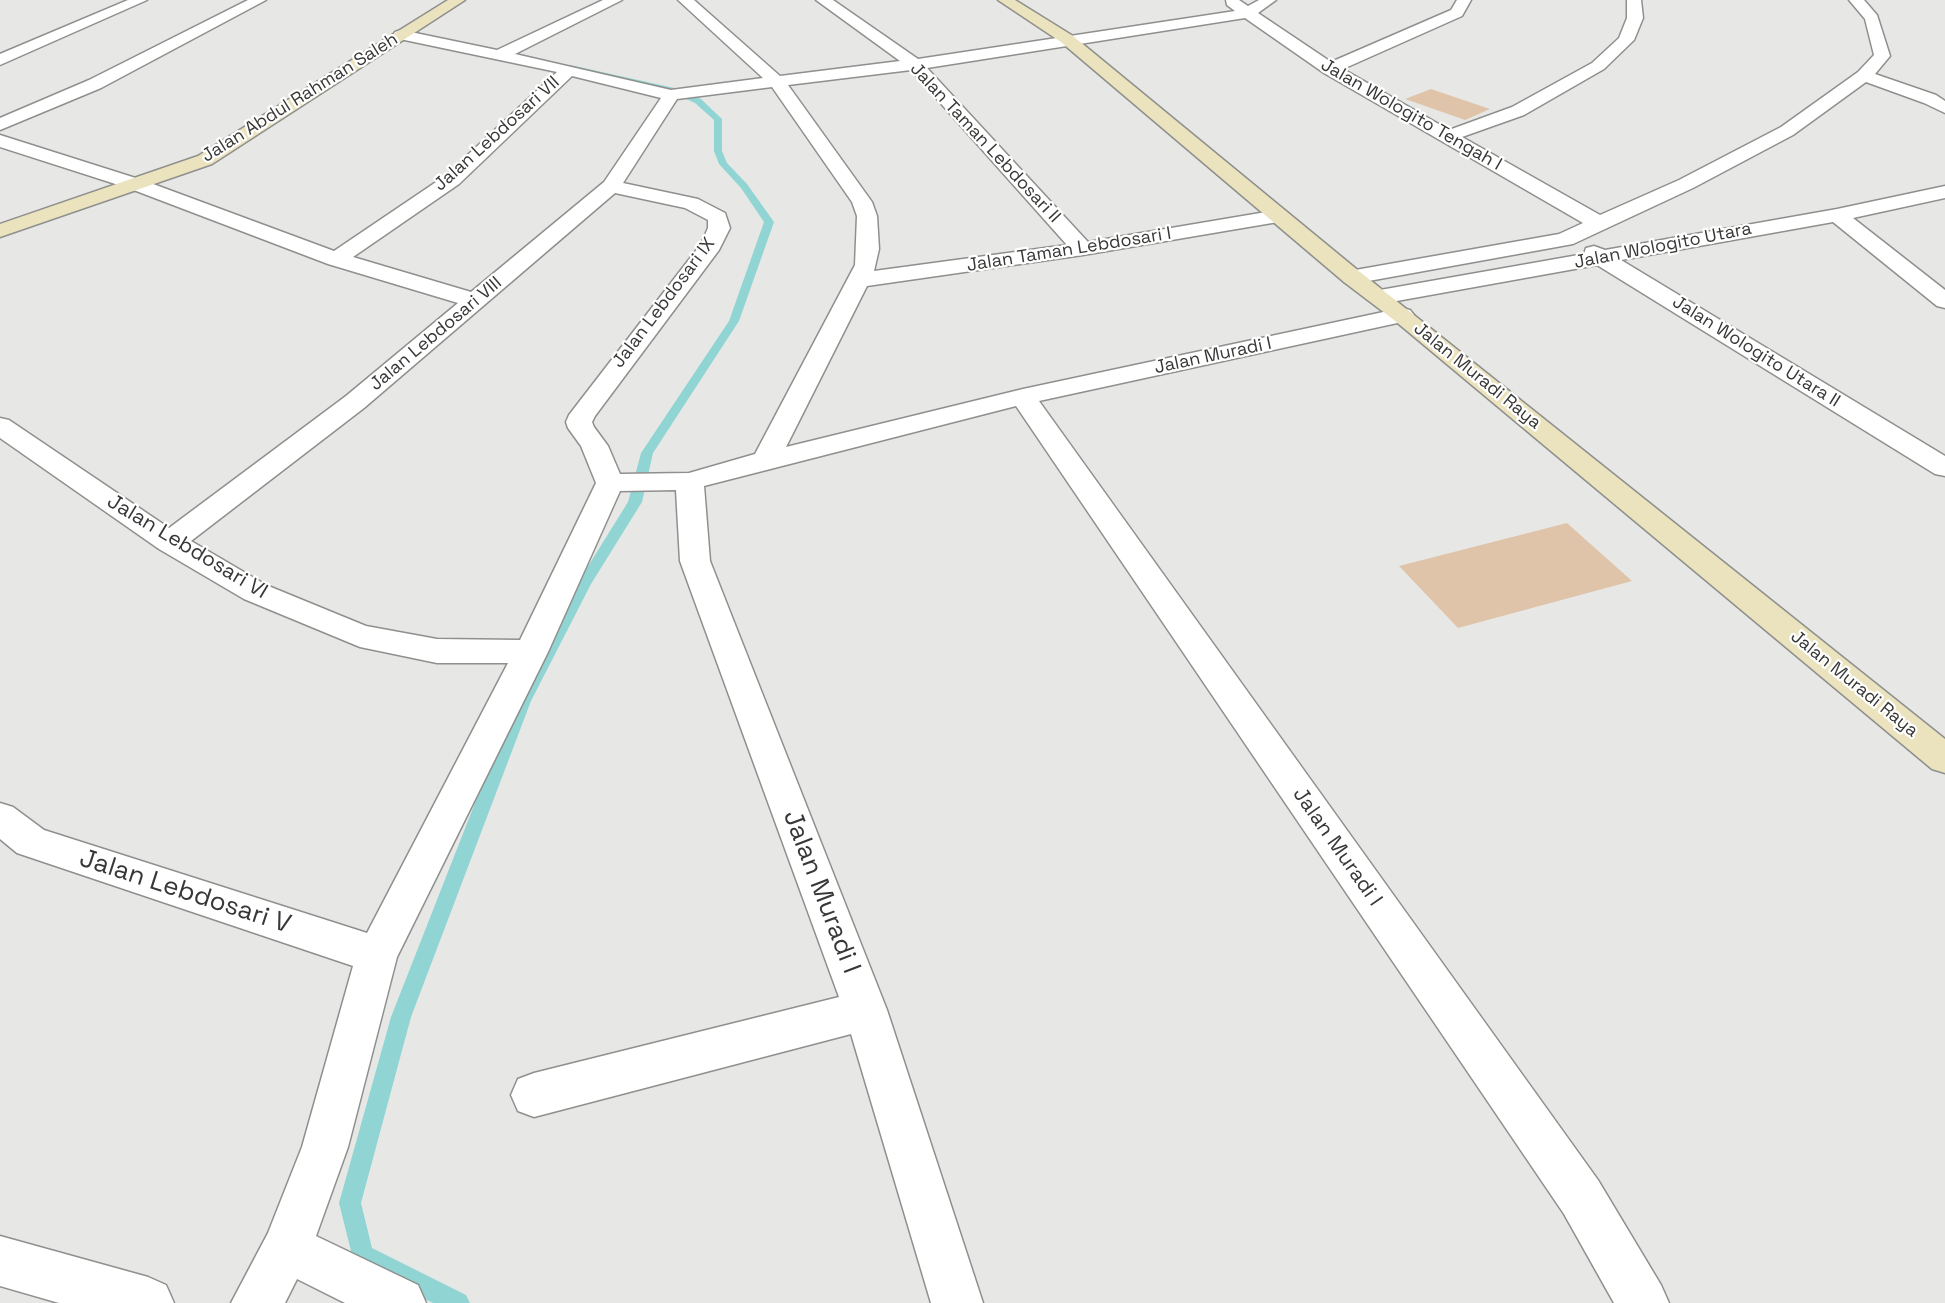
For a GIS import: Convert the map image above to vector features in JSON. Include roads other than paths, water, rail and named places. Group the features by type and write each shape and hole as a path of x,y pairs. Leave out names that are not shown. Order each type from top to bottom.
{"street":[{"path":"92,0 108,13"},
{"path":"0,60 140,0"},
{"path":"0,125 95,84 259,0"},
{"name":"Jalan Abdul Rahman Saleh","path":"0,231 188,167 219,152 458,0"},
{"path":"497,56 615,0"},
{"path":"685,0 777,82 862,202 867,216 868,249 859,280 766,460"},
{"name":"Jalan Taman Lebdosari II","path":"823,0 915,64 1083,249"},
{"name":"Jalan Muradi Raya","path":"1005,0 1067,39 1352,277 1380,297 1945,759"},
{"name":"Jalan Wologito Tengah I","path":"1227,0 1330,69 1600,224"},
{"path":"401,35 675,95 915,64 1248,13 1269,0"},
{"path":"1330,69 1457,14 1464,0"},
{"path":"1446,137 1518,111 1598,66 1626,40 1635,18 1634,0"},
{"path":"1352,277 1566,238 1686,184 1787,130 1864,76 1882,56 1872,18 1856,0"},
{"name":"Jalan Lebdosari VII","path":"336,259 452,180 569,70"},
{"path":"1864,76 1930,99 1945,108"},
{"name":"Jalan Lebdosari VIII","path":"170,542 355,402 611,186 675,95"},
{"path":"0,141 138,185 336,259 475,301"},
{"name":"Jalan Lebdosari IX","path":"611,186 691,202 718,217 718,228 711,245 582,415 581,428 594,446 614,484"},
{"name":"Jalan Wologito Utara","path":"1380,297 1837,215 1945,192"},
{"path":"1837,215 1945,301"},
{"name":"Jalan Taman Lebdosari I","path":"859,280 1083,249 1278,216"},
{"name":"Jalan Wologito Utara II","path":"1566,238 1604,258 1945,468"},
{"name":"Jalan Muradi I","path":"957,1303 866,1010 695,561 690,517 677,482 1023,398 1402,315"},
{"name":"Jalan Muradi I","path":"1023,398 1581,1197 1642,1303"},
{"name":"Jalan Lebdosari VI","path":"0,426 170,542 255,592 360,636 437,651 531,652"},
{"path":"257,1303 287,1248 326,1147 376,955 614,484 677,482"},
{"name":"Jalan Lebdosari V","path":"0,818 32,842 376,955"},
{"path":"534,1095 866,1010"},
{"path":"287,1248 400,1303"},
{"path":"0,1261 148,1303"}],"waterway":[{"path":"458,1303 362,1255 350,1203 401,1017 523,701 584,584 635,502 647,453 734,321 769,222 744,186 723,164 718,151 718,119 698,101 676,91 570,67"}]}
